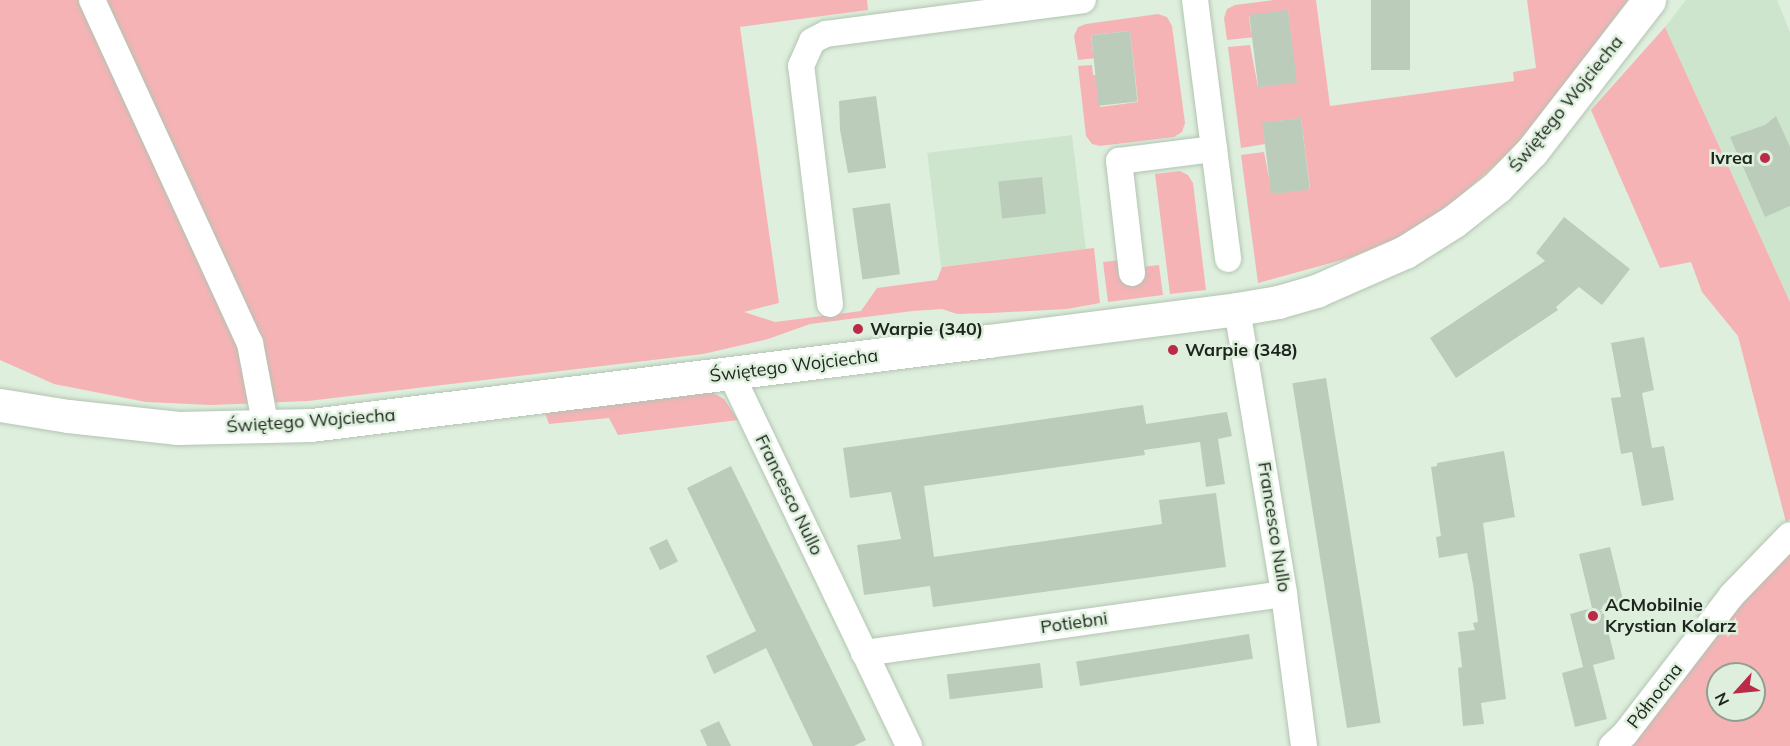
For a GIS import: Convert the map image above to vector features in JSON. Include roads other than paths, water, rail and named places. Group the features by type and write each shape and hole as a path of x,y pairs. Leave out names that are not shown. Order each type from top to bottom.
{"street":[{"path":"92,0 250,343 266,428"},
{"path":"830,304 801,66 812,40 826,34 1083,0"},
{"path":"1195,0 1228,259"},
{"name":"Świętego Wojciecha","path":"0,405 68,416 178,428 266,428 370,419 1237,309 1316,291 1405,252 1454,221 1497,187 1532,152 1649,0"},
{"path":"1132,273 1119,161 1214,149"},
{"name":"Francesco Nullo","path":"1237,309 1284,594 1304,746"},
{"name":"Francesco Nullo","path":"730,374 909,746"},
{"name":"Północna","path":"1612,746 1632,725 1732,595 1790,535"},
{"name":"Potiebni","path":"864,653 1284,594"}],"place":[{"name":"Ivrea","path":"1765,158"},
{"name":"Warpie (340)","path":"858,329"},
{"name":"Warpie (348)","path":"1173,350"},
{"name":"ACMobilnie Krystian Kolarz","path":"1593,616"}]}
